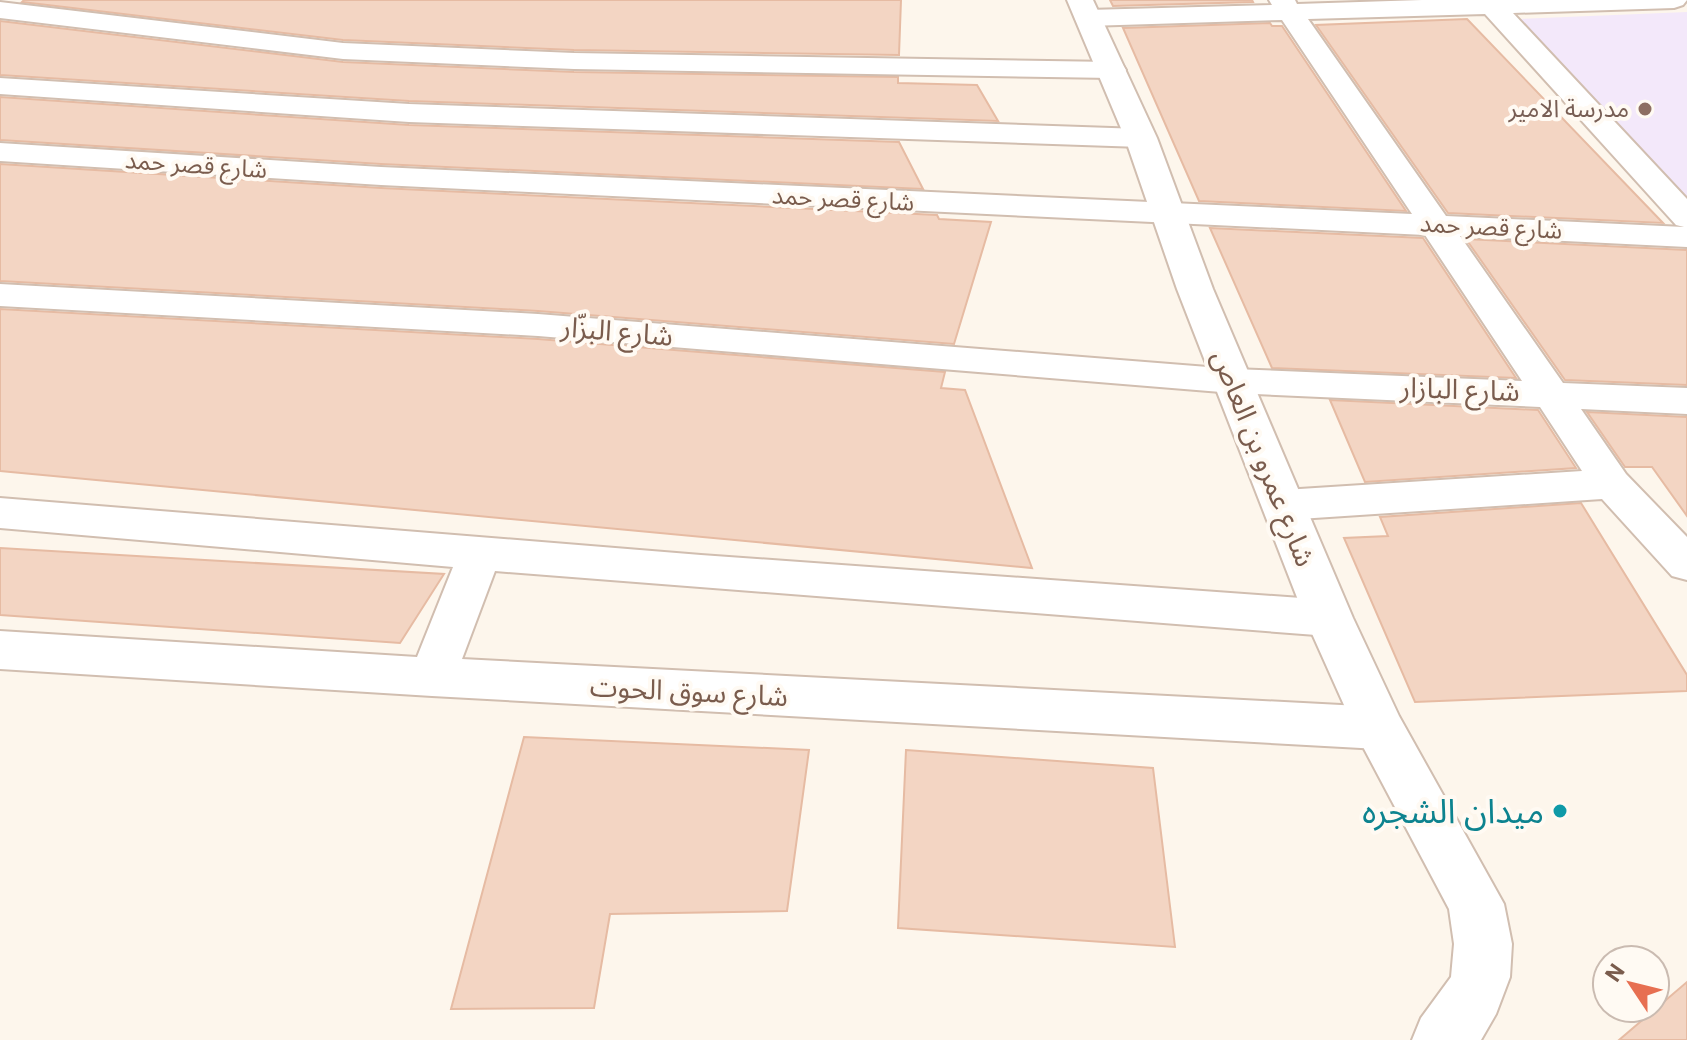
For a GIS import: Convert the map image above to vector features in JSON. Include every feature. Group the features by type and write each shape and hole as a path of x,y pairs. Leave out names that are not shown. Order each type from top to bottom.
{"street":[{"path":"0,10 13,0"},
{"path":"1084,9 1674,0"},
{"path":"1490,3 1687,218"},
{"path":"1287,7 1612,484 1687,564"},
{"name":"شارع عمرو بن العاص","path":"1084,9 1141,138 1166,213 1329,618 1379,728 1476,904 1483,934 1484,963 1477,992 1463,1017 1443,1040"},
{"path":"0,10 343,51 695,64 1112,70"},
{"path":"0,86 409,113 1141,138"},
{"name":"شارع قصر حمد","path":"0,152 381,176 1687,237"},
{"name":"شارع البزّار","path":"0,295 538,325 1233,381"},
{"name":"شارع البازار","path":"1233,381 1687,401"},
{"path":"1284,505 1612,484"},
{"path":"0,513 1329,618"},
{"path":"432,677 480,553"},
{"name":"شارع سوق الحوت","path":"0,650 432,677 1379,728"}],"shaded area":[{"name":"مدرسة الامير","path":"1687,12 1687,198 1517,19"}],"building":[{"path":"901,0 899,55 574,50 343,40 22,2"},
{"path":"1110,0 1252,0 1253,2 1113,6"},
{"path":"1467,19 1663,223 1448,213 1316,25"},
{"path":"0,21 343,62 574,72 898,77 898,83 977,85 998,121 409,101 0,75"},
{"path":"1270,23 1272,26 1282,26 1406,211 1199,201 1123,28"},
{"path":"0,97 409,125 899,142 923,189 381,164 0,140"},
{"path":"0,164 381,188 937,215 939,219 991,222 954,344 538,311 0,281"},
{"path":"1210,228 1423,238 1516,378 1272,368"},
{"path":"1466,239 1687,250 1687,385 1565,380"},
{"path":"0,309 538,339 945,372 941,388 965,390 1032,568 0,471"},
{"path":"1330,400 1538,410 1576,468 1365,482"},
{"path":"1587,412 1687,417 1687,516 1652,467 1625,467"},
{"path":"1581,503 1687,675 1687,691 1415,702 1344,538 1388,536 1380,517"},
{"path":"0,548 444,574 400,643 0,615"},
{"path":"524,737 809,750 787,911 610,914 594,1008 451,1009"},
{"path":"906,750 1153,768 1175,947 898,928"},
{"path":"1687,982 1687,1040 1619,1040 1638,1024 1671,1024 1671,996"}],"place":[{"name":"مدرسة الامير","path":"1645,109"},
{"name":"ميدان الشجره","path":"1560,811"}]}
